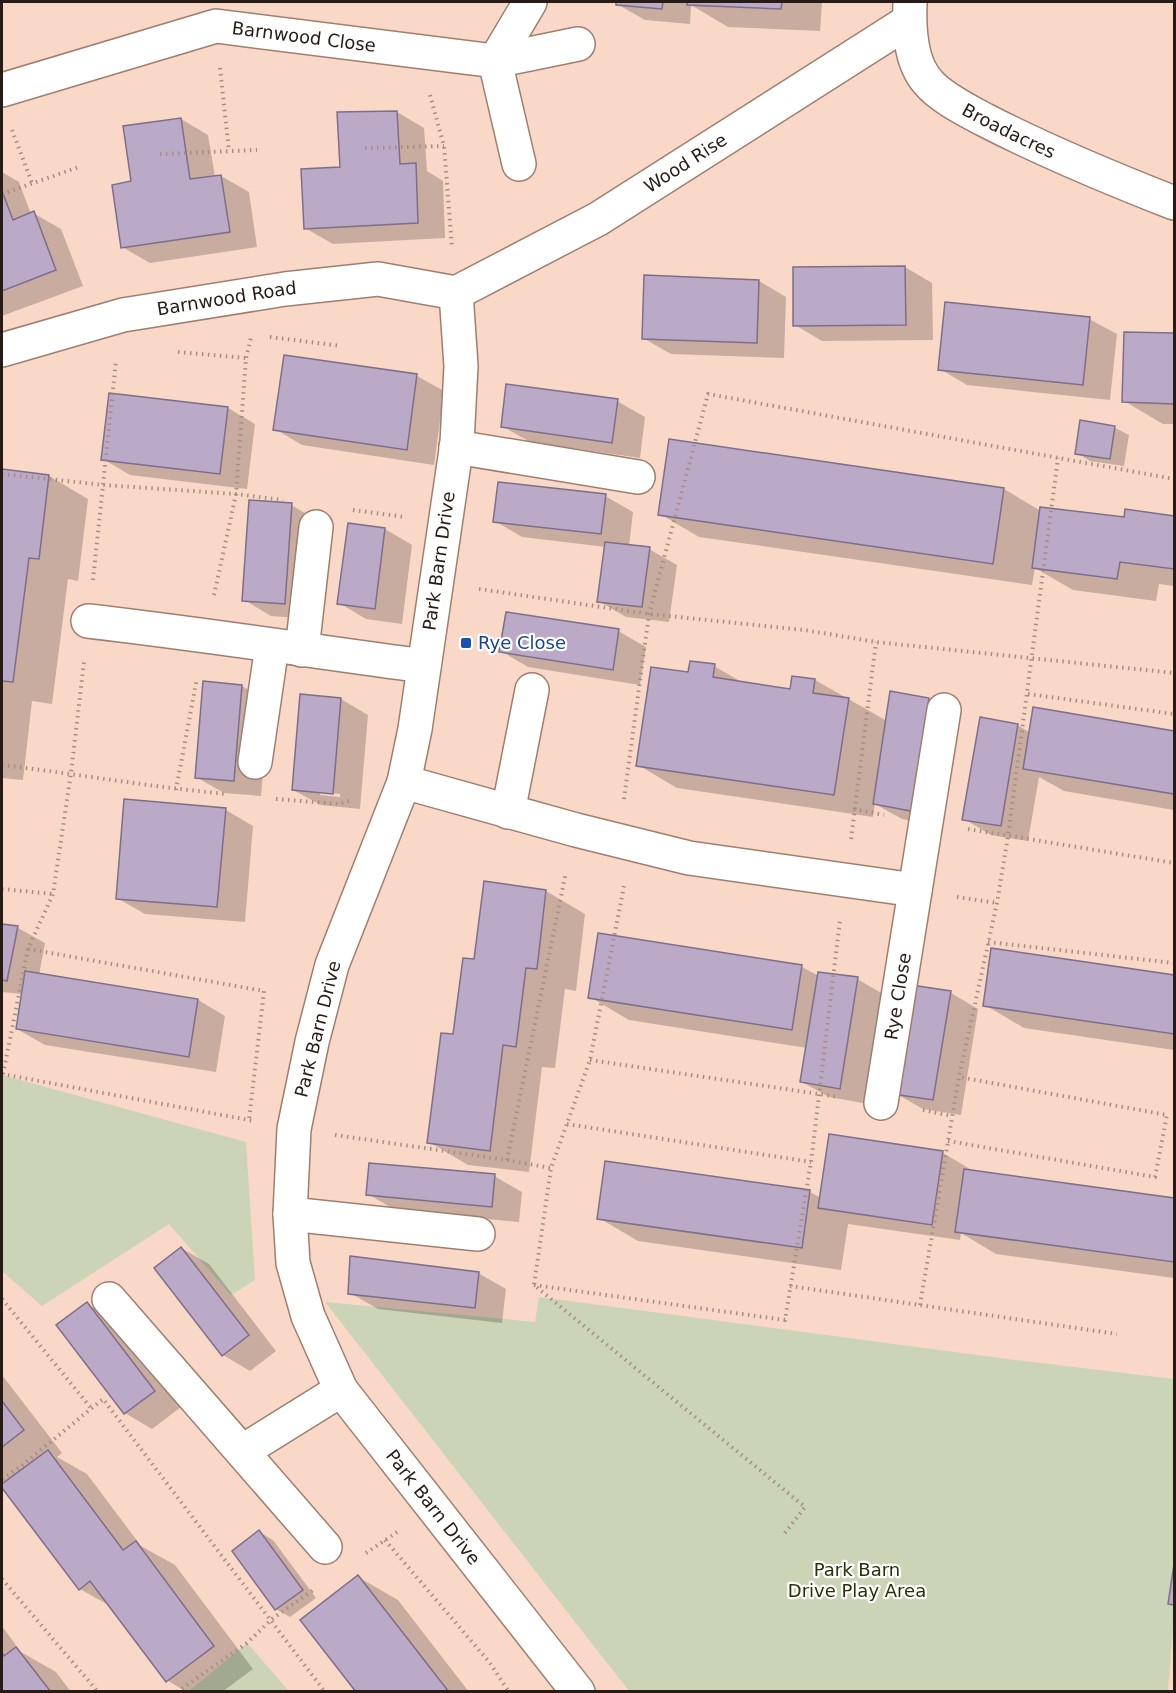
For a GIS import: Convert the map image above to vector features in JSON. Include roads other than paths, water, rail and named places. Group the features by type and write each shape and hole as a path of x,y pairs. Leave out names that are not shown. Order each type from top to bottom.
{"street":[{"path":"519,164 495,61 530,2"},
{"name":"Broadacres","path":"910,11 914,56 928,82 958,105 1022,139 1085,168 1174,203"},
{"name":"Wood Rise","path":"456,293 598,219 910,11"},
{"name":"Barnwood Close","path":"2,90 216,26 495,61 578,44"},
{"name":"Barnwood Road","path":"2,350 123,315 261,292 378,279 456,293"},
{"name":"Park Barn Drive","path":"456,293 461,366 456,447 415,729 404,782 332,965 312,1042 294,1130 290,1214 293,1263 308,1316 341,1390 578,1692"},
{"path":"456,447 638,477"},
{"path":"255,762 287,648 316,527"},
{"path":"88,621 206,634 287,648 424,666"},
{"path":"508,812 532,690"},
{"name":"Rye Close","path":"881,1103 944,710"},
{"path":"404,782 508,812 689,858 915,890"},
{"path":"290,1214 478,1234"},
{"path":"109,1299 326,1547"},
{"path":"243,1451 341,1390"}],"place":[{"name":"Rye Close","path":"466,643"}],"park label":[{"name":"Park Barn Drive Play Area","path":"857,1580"}]}
